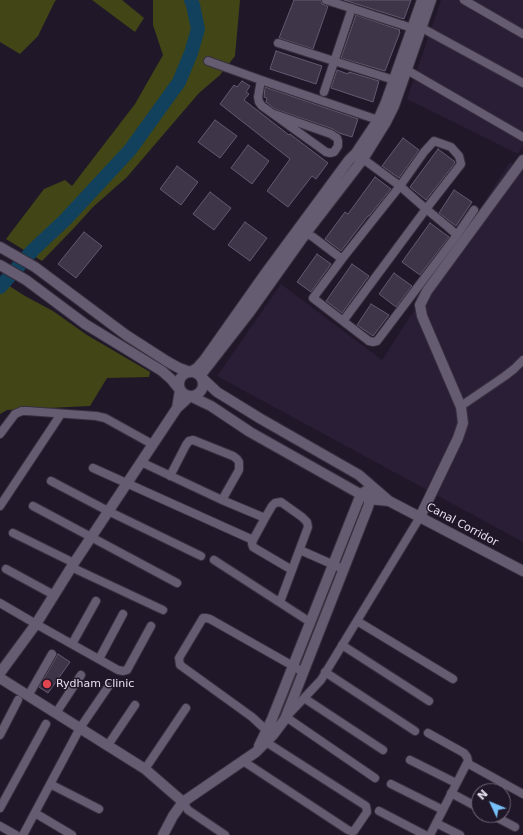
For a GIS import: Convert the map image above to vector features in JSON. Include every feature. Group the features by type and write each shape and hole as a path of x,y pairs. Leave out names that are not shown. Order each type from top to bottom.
{"street":[{"path":"326,0 417,28 523,82"},
{"path":"383,116 394,106 407,70 422,0"},
{"path":"200,376 249,313 349,160 359,156 383,116 394,80 431,0"},
{"path":"464,0 523,34"},
{"path":"324,92 352,8"},
{"path":"278,43 394,80"},
{"path":"208,61 261,80 383,116"},
{"path":"407,70 523,137"},
{"path":"261,80 258,102 274,114 326,152 334,152 338,146 337,138 331,134 274,114"},
{"path":"343,321 426,208 461,164 459,156 451,147 434,141 424,152 400,186 313,298 369,341 377,341 457,235 474,210"},
{"path":"359,156 400,186 457,235"},
{"path":"163,835 173,816 183,802 256,752 273,735 285,718 321,680 420,517 458,438 463,423 461,406 422,316 420,305 427,291 523,160"},
{"path":"302,231 313,237 342,259"},
{"path":"177,408 180,390 179,382 183,375 197,368 205,359 265,274 302,231"},
{"path":"0,246 35,267 126,335 168,362 200,376 203,383 201,390 198,393 190,396 177,408 126,483 36,624 0,674"},
{"path":"0,265 26,280 85,324 162,372 171,379 183,393 211,406 250,432 365,497 389,500"},
{"path":"461,406 505,376 523,360"},
{"name":"Canal Corridor","path":"200,376 217,392 359,475 389,500 523,571"},
{"path":"0,434 15,414 22,411 96,416 105,418 152,444"},
{"path":"0,506 61,414"},
{"path":"170,476 186,445 192,440 233,456 239,462 239,470 222,500"},
{"path":"140,462 265,518"},
{"path":"93,468 253,540"},
{"path":"51,482 201,556"},
{"path":"256,752 332,565 365,497 373,487"},
{"path":"285,718 368,507 365,497"},
{"path":"280,602 300,550 308,527 307,522 302,516 281,502 276,503 272,506 252,544 253,547 292,570"},
{"path":"33,506 177,583"},
{"path":"13,533 163,610"},
{"path":"300,550 343,569"},
{"path":"214,560 310,622"},
{"path":"6,570 54,595"},
{"path":"72,644 96,601"},
{"path":"0,603 118,670 123,671 127,670 151,626"},
{"path":"99,659 123,614"},
{"path":"266,730 252,717 180,664 179,658 203,618 206,618 303,672"},
{"path":"357,621 453,679"},
{"path":"342,645 429,701"},
{"path":"0,735 52,654"},
{"path":"325,672 414,731"},
{"path":"56,713 81,674"},
{"path":"0,678 23,698 56,713 145,769 183,802 188,810 225,835"},
{"path":"23,835 80,728 108,687"},
{"path":"304,698 383,750"},
{"path":"108,745 135,705"},
{"path":"145,769 186,708"},
{"path":"285,718 376,778"},
{"path":"0,808 46,724"},
{"path":"428,733 464,753 468,761 430,835"},
{"path":"243,761 351,832 354,831 367,812 366,806 266,742"},
{"path":"410,760 456,783"},
{"path":"467,763 523,794"},
{"path":"50,784 99,808"},
{"path":"391,784 443,810"},
{"path":"451,793 471,804"},
{"path":"379,812 425,835"},
{"path":"35,813 72,835"},
{"path":"436,823 460,835"},
{"path":"507,823 515,827"},
{"path":"0,826 16,835"}],"shaded area":[{"path":"441,0 523,0 523,146 518,154 407,99"},
{"path":"510,162 523,170 523,542 217,376 281,284 382,360"}],"green space":[{"path":"0,0 57,0 55,1 38,36 20,54 0,42"},
{"path":"92,0 122,0 144,18 135,32"},
{"path":"153,0 240,0 235,56 220,75 199,93 127,177 93,207 42,261 6,239 44,189 65,180 72,186 135,104 163,55 153,25"},
{"path":"0,280 53,311 87,335 150,372 149,377 107,378 90,406 7,410 0,414"}],"building":[{"path":"294,0 321,0 322,4 328,6 313,49 279,38"},
{"path":"344,0 411,0 404,19"},
{"path":"356,15 400,30 385,71 341,58"},
{"path":"276,51 322,66 316,84 270,69"},
{"path":"337,70 379,81 373,102 331,88"},
{"path":"242,81 250,86 246,92 249,94 244,100 328,163 316,179 312,176 288,207 267,191 290,159 220,104 234,85 237,87"},
{"path":"265,87 358,119 352,137 275,109 266,102 267,98 264,97"},
{"path":"215,120 237,136 220,158 198,142"},
{"path":"403,138 419,150 399,178 382,166"},
{"path":"248,145 269,161 252,184 231,168"},
{"path":"438,149 455,163 426,200 410,187"},
{"path":"177,166 198,182 181,205 160,189"},
{"path":"375,177 391,189 341,251 325,239 345,212 348,214"},
{"path":"454,190 472,202 456,226 439,213"},
{"path":"210,192 231,208 214,230 193,214"},
{"path":"245,222 267,238 250,261 228,245"},
{"path":"430,223 449,237 420,275 402,262"},
{"path":"84,232 102,246 76,278 58,264"},
{"path":"317,254 331,264 311,292 297,282"},
{"path":"352,264 369,276 342,313 326,301"},
{"path":"394,273 412,286 396,307 379,294"},
{"path":"371,304 389,315 373,336 357,325"},
{"path":"58,654 70,662 48,693 39,687"}],"waterway":[{"path":"0,287 33,250 65,220 130,150 179,82 191,53 198,29 191,0"}],"place":[{"name":"Rydham Clinic","path":"47,684"}]}
